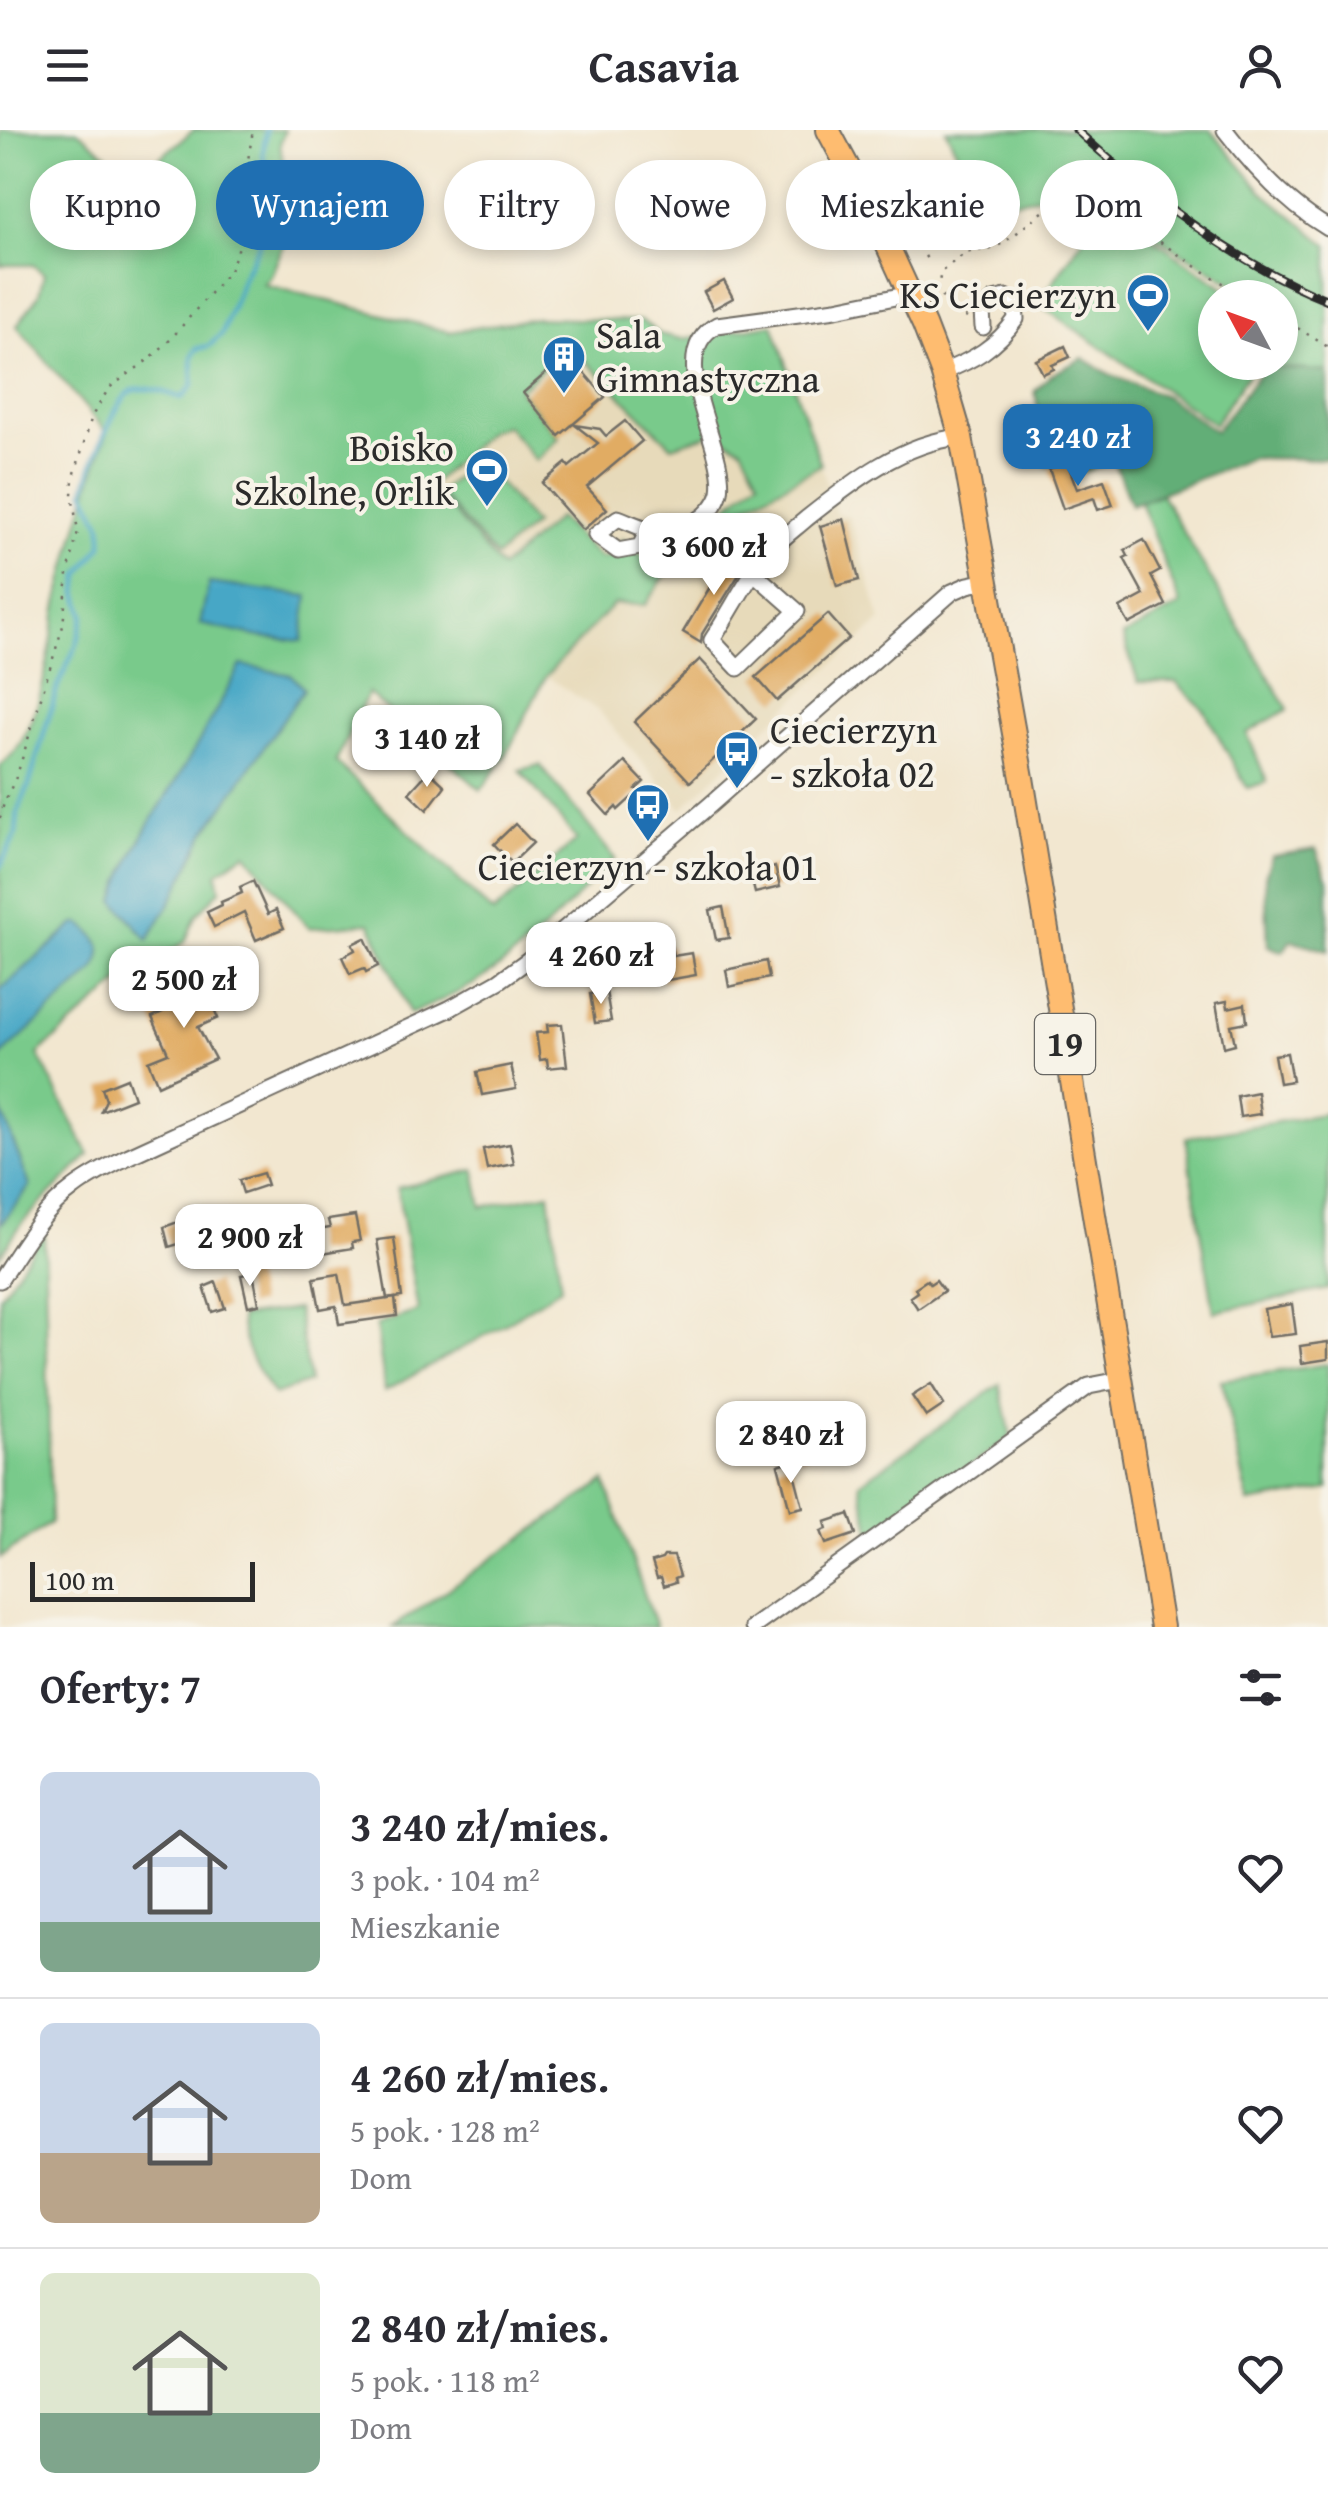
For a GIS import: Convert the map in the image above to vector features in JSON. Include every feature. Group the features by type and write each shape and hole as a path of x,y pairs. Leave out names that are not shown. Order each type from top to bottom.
{"highway":[{"name":"19","path":"828,130 910,294 942,372 960,437 988,581 1162,1627"}],"street":[{"path":"1226,130 1280,192 1328,228"},
{"path":"648,530 658,534 682,532 708,514 720,494 720,470 697,391 695,354 710,328 910,294"},
{"path":"942,372 978,357 995,340 1016,319 1014,306 1006,297 994,300 982,311 979,325 995,340"},
{"path":"754,573 797,612 738,668 712,640 762,559 849,486 912,450 960,437"},
{"path":"0,1280 53,1206 99,1172 437,1015 500,981 710,805 938,603 958,588 988,581"},
{"path":"754,1627 1088,1386 1120,1380"}],"path":[{"path":"0,818 63,626 68,574 78,531 73,480 92,416 108,388 170,340 230,270 244,234 246,172 253,130"},
{"path":"979,325 955,312 942,299 937,292 940,272 967,253 993,248 1054,204 1074,198 1093,198 1103,203 1217,280"},
{"path":"1298,328 1328,347"}],"shaded area":[{"path":"568,344 672,446 713,433 742,447 760,479 718,515 728,527 739,510 821,465 836,513 849,516 881,621 682,809 599,711 546,676 614,604 501,569 430,484 489,431 506,425 536,461 559,438 519,390"}],"green space":[{"path":"0,130 77,130 113,160 30,160 30,250 196,250 196,160 157,160 194,130 285,130 280,144 283,160 216,160 216,250 281,250 271,276 263,284 450,332 536,318 642,321 660,334 682,339 773,324 821,465 739,510 727,528 717,515 759,479 742,447 713,433 672,446 569,345 519,390 559,438 536,461 506,425 489,431 431,485 501,568 558,518 600,558 607,557 623,539 642,556 679,555 645,605 614,604 546,676 505,757 481,790 368,693 336,762 493,913 577,840 520,770 540,765 615,859 551,923 499,967 463,990 410,1014 370,923 309,928 246,853 217,873 220,890 196,916 185,942 123,980 38,1054 89,1155 22,1223 0,1256 0,1225 30,1186 0,1107 0,766 27,732 36,710 65,575 107,433 17,326 39,294 44,274 33,265 0,265"},
{"path":"946,130 1210,130 1265,194 1328,245 1328,372 1298,369 1298,280 1227,280 1178,250 1178,160 1040,160 1040,196 1020,200 1020,160 961,160"},
{"name":"KS Ciecierzyn","path":"1075,250 1169,250 1213,280 1198,280 1198,380 1244,380 1214,424 1038,304"},
{"path":"1083,358 1109,374 1165,396 1215,431 1254,380 1298,380 1298,369 1328,372 1328,459 1252,458 1131,505 1114,462 1079,473 1072,457 1047,466 1035,391 1051,375"},
{"name":"Boisko Szkolne, Orlik","path":"478,459 534,524 496,557 439,492"},
{"path":"1161,494 1288,709 1247,733 1267,782 1247,788 1204,710 1176,682 1138,682 1123,636 1181,605 1140,502"},
{"path":"1316,849 1328,880 1328,951 1291,940 1283,952 1268,946 1265,877 1272,856"},
{"path":"1328,1113 1328,1289 1214,1312 1186,1138"},
{"path":"475,1170 482,1207 549,1193 561,1287 500,1327 385,1391 376,1325 418,1311 397,1188"},
{"path":"44,1232 51,1522 0,1558 0,1296"},
{"path":"297,1309 309,1382 274,1395 251,1358 240,1317"},
{"path":"1328,1364 1328,1489 1249,1503 1221,1380"},
{"path":"1000,1384 1011,1437 872,1538 860,1483"},
{"path":"605,1481 656,1627 393,1627"}],"water":[{"path":"209,583 308,596 302,641 200,624"},
{"path":"241,665 291,675 304,689 205,833 148,940 115,901 144,833"},
{"path":"75,924 82,924 98,940 98,964 0,1057 0,990"},
{"path":"0,1107 30,1186 0,1225"}],"building":[{"path":"724,281 733,298 713,309 704,292"},
{"path":"1065,346 1070,357 1043,374 1036,360"},
{"name":"Sala Gimnastyczna","path":"568,354 605,397 559,436 523,393"},
{"path":"625,421 642,441 587,487 607,509 583,530 542,483 598,443 575,425 600,429 606,436"},
{"path":"1067,462 1077,489 1104,480 1113,505 1098,510 1094,498 1063,509 1049,469"},
{"path":"844,519 859,580 837,586 820,526"},
{"path":"1144,540 1160,571 1151,576 1166,605 1129,624 1120,608 1144,595 1124,558 1128,556 1125,550"},
{"path":"729,555 745,565 702,634 701,643 683,632"},
{"path":"828,614 849,638 777,701 756,677"},
{"path":"700,659 756,719 690,782 634,722"},
{"path":"625,762 644,782 636,789 639,791 608,815 590,795"},
{"path":"429,771 445,786 427,810 409,793"},
{"path":"515,824 533,843 512,863 494,844"},
{"path":"775,867 780,887 755,893 750,873"},
{"path":"253,881 268,914 276,910 284,928 256,940 244,912 214,927 207,912 242,893 240,887"},
{"path":"723,907 729,938 716,940 710,910"},
{"path":"365,938 378,966 350,974 342,957 355,950 352,944"},
{"path":"671,946 673,956 692,953 696,975 662,981 657,948"},
{"path":"766,961 769,978 729,987 726,970"},
{"path":"205,973 211,986 205,989 218,1018 198,1027 215,1059 158,1085 148,1061 168,1053 152,1017 179,1004 172,990"},
{"path":"606,991 611,1021 595,1023 590,994"},
{"path":"1227,1001 1228,1008 1245,1004 1247,1022 1231,1025 1235,1044 1224,1047 1216,1003"},
{"path":"562,1024 567,1066 548,1068 547,1059 540,1060 536,1033 548,1032 547,1025"},
{"path":"1287,1053 1292,1081 1279,1083 1274,1055"},
{"path":"511,1065 516,1089 482,1095 477,1072"},
{"path":"127,1078 134,1098 101,1111 106,1100 102,1088"},
{"path":"1257,1092 1260,1114 1240,1117 1237,1096"},
{"path":"510,1144 514,1164 487,1169 483,1149"},
{"path":"263,1173 267,1185 243,1193 239,1180"},
{"path":"269,1215 276,1246 255,1251 249,1219"},
{"path":"355,1216 360,1241 352,1242 353,1248 315,1252 312,1231 330,1228 328,1220"},
{"path":"191,1217 198,1238 169,1247 164,1227"},
{"path":"394,1238 402,1297 387,1299 377,1240"},
{"path":"253,1273 259,1304 248,1306 241,1275"},
{"path":"339,1274 345,1305 395,1298 397,1316 339,1324 336,1306 320,1309 314,1278"},
{"path":"927,1280 930,1284 936,1280 944,1291 918,1309 910,1297"},
{"path":"216,1282 225,1308 212,1312 204,1287"},
{"path":"1292,1304 1296,1334 1269,1337 1264,1309"},
{"path":"1328,1342 1328,1359 1302,1363 1300,1346"},
{"path":"931,1384 944,1405 926,1417 912,1396"},
{"path":"841,1422 847,1444 800,1457 793,1436"},
{"path":"791,1461 803,1507 790,1510 778,1465"},
{"path":"849,1514 856,1534 826,1544 821,1531 827,1529 825,1522"},
{"path":"674,1556 680,1576 664,1586 652,1562"}],"waterway":[{"path":"0,867 16,834 18,811 58,685 77,644 84,615 78,592 80,574 102,545 102,526 85,491 98,452 111,419 127,395 145,389 182,398 193,385 192,357 196,349 209,346 222,334 267,228 271,206 263,153 266,130"}],"railway":[{"path":"1076,130 1194,226 1260,267 1328,300"}],"place":[{"name":"KS Ciecierzyn","path":"1148,333"},
{"name":"Sala Gimnastyczna","path":"564,395"},
{"name":"Boisko Szkolne, Orlik","path":"487,508"},
{"name":"Ciecierzyn - szkoła 02","path":"737,790"},
{"name":"Ciecierzyn - szkoła 01","path":"648,843"}]}
